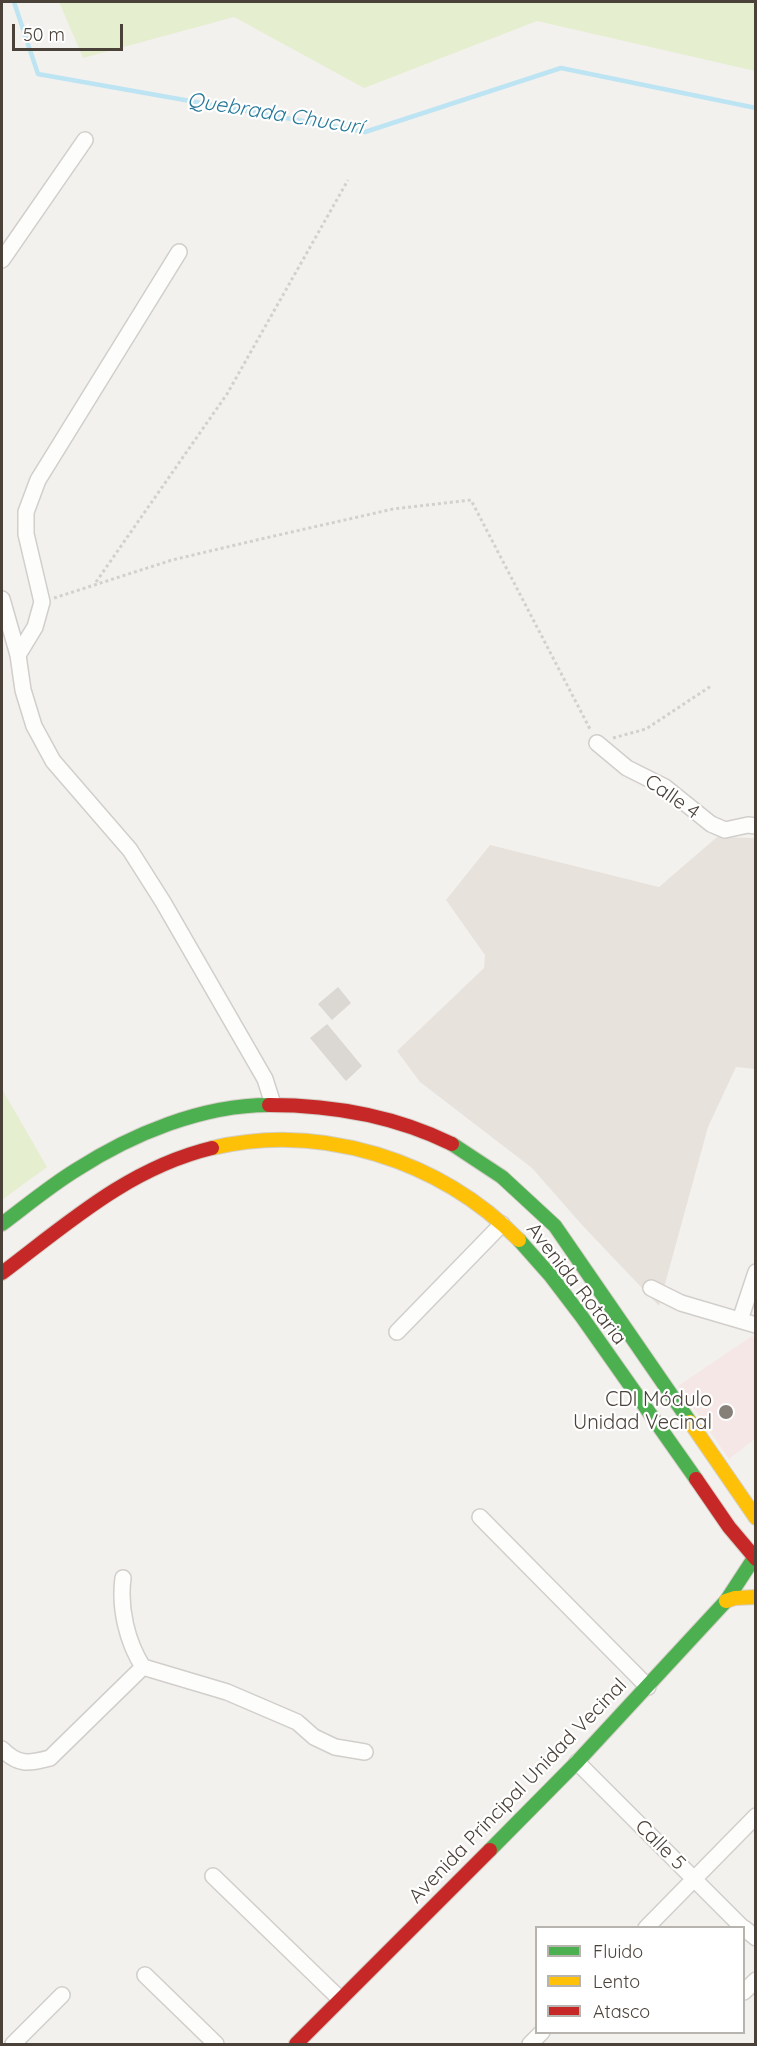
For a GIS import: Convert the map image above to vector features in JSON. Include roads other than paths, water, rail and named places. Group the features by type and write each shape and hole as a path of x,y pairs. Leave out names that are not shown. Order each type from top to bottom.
{"main road":[{"name":"Avenida Rotaria","path":"2,1224 75,1170 138,1137 202,1113 249,1105 319,1107 402,1124 441,1138 480,1162 524,1195 555,1226 756,1518"},
{"name":"Avenida Rotaria","path":"2,1274 88,1208 130,1180 163,1163 243,1142 316,1143 385,1155 433,1177 466,1197 502,1224 564,1294 725,1521 755,1557"},
{"name":"Avenida Principal Unidad Vecinal","path":"296,2044 577,1762 648,1687 726,1601 755,1557"},
{"path":"726,1601 756,1597"}],"street":[{"path":"2,260 85,140"},
{"path":"18,655 35,627 42,602 26,534 26,512 38,480 179,252"},
{"path":"2,599 18,655 23,690 34,726 53,760 130,850 163,902 264,1079 273,1104"},
{"name":"Calle 4","path":"597,743 627,768 665,787 711,824 725,830 748,825 756,826"},
{"path":"397,1332 502,1224"},
{"path":"740,1320 756,1272"},
{"path":"655,1291 681,1303 756,1325"},
{"path":"480,1517 648,1687"},
{"path":"123,1578 124,1615 135,1653 143,1667 228,1692 297,1722 314,1737 336,1747 365,1752"},
{"path":"2,1749 11,1759 30,1764 50,1758 143,1667"},
{"name":"Calle 5","path":"577,1762 739,1926"},
{"path":"648,1926 756,1816"},
{"path":"213,1876 340,1999"},
{"path":"145,1975 216,2044"},
{"path":"745,1991 756,1980"},
{"path":"13,2044 62,1995"}],"waterway":[{"name":"Quebrada Chucurí","path":"14,2 38,74 365,132 561,68 756,108"}],"place":[{"name":"CDI Módulo Unidad Vecinal","path":"726,1412"}]}
